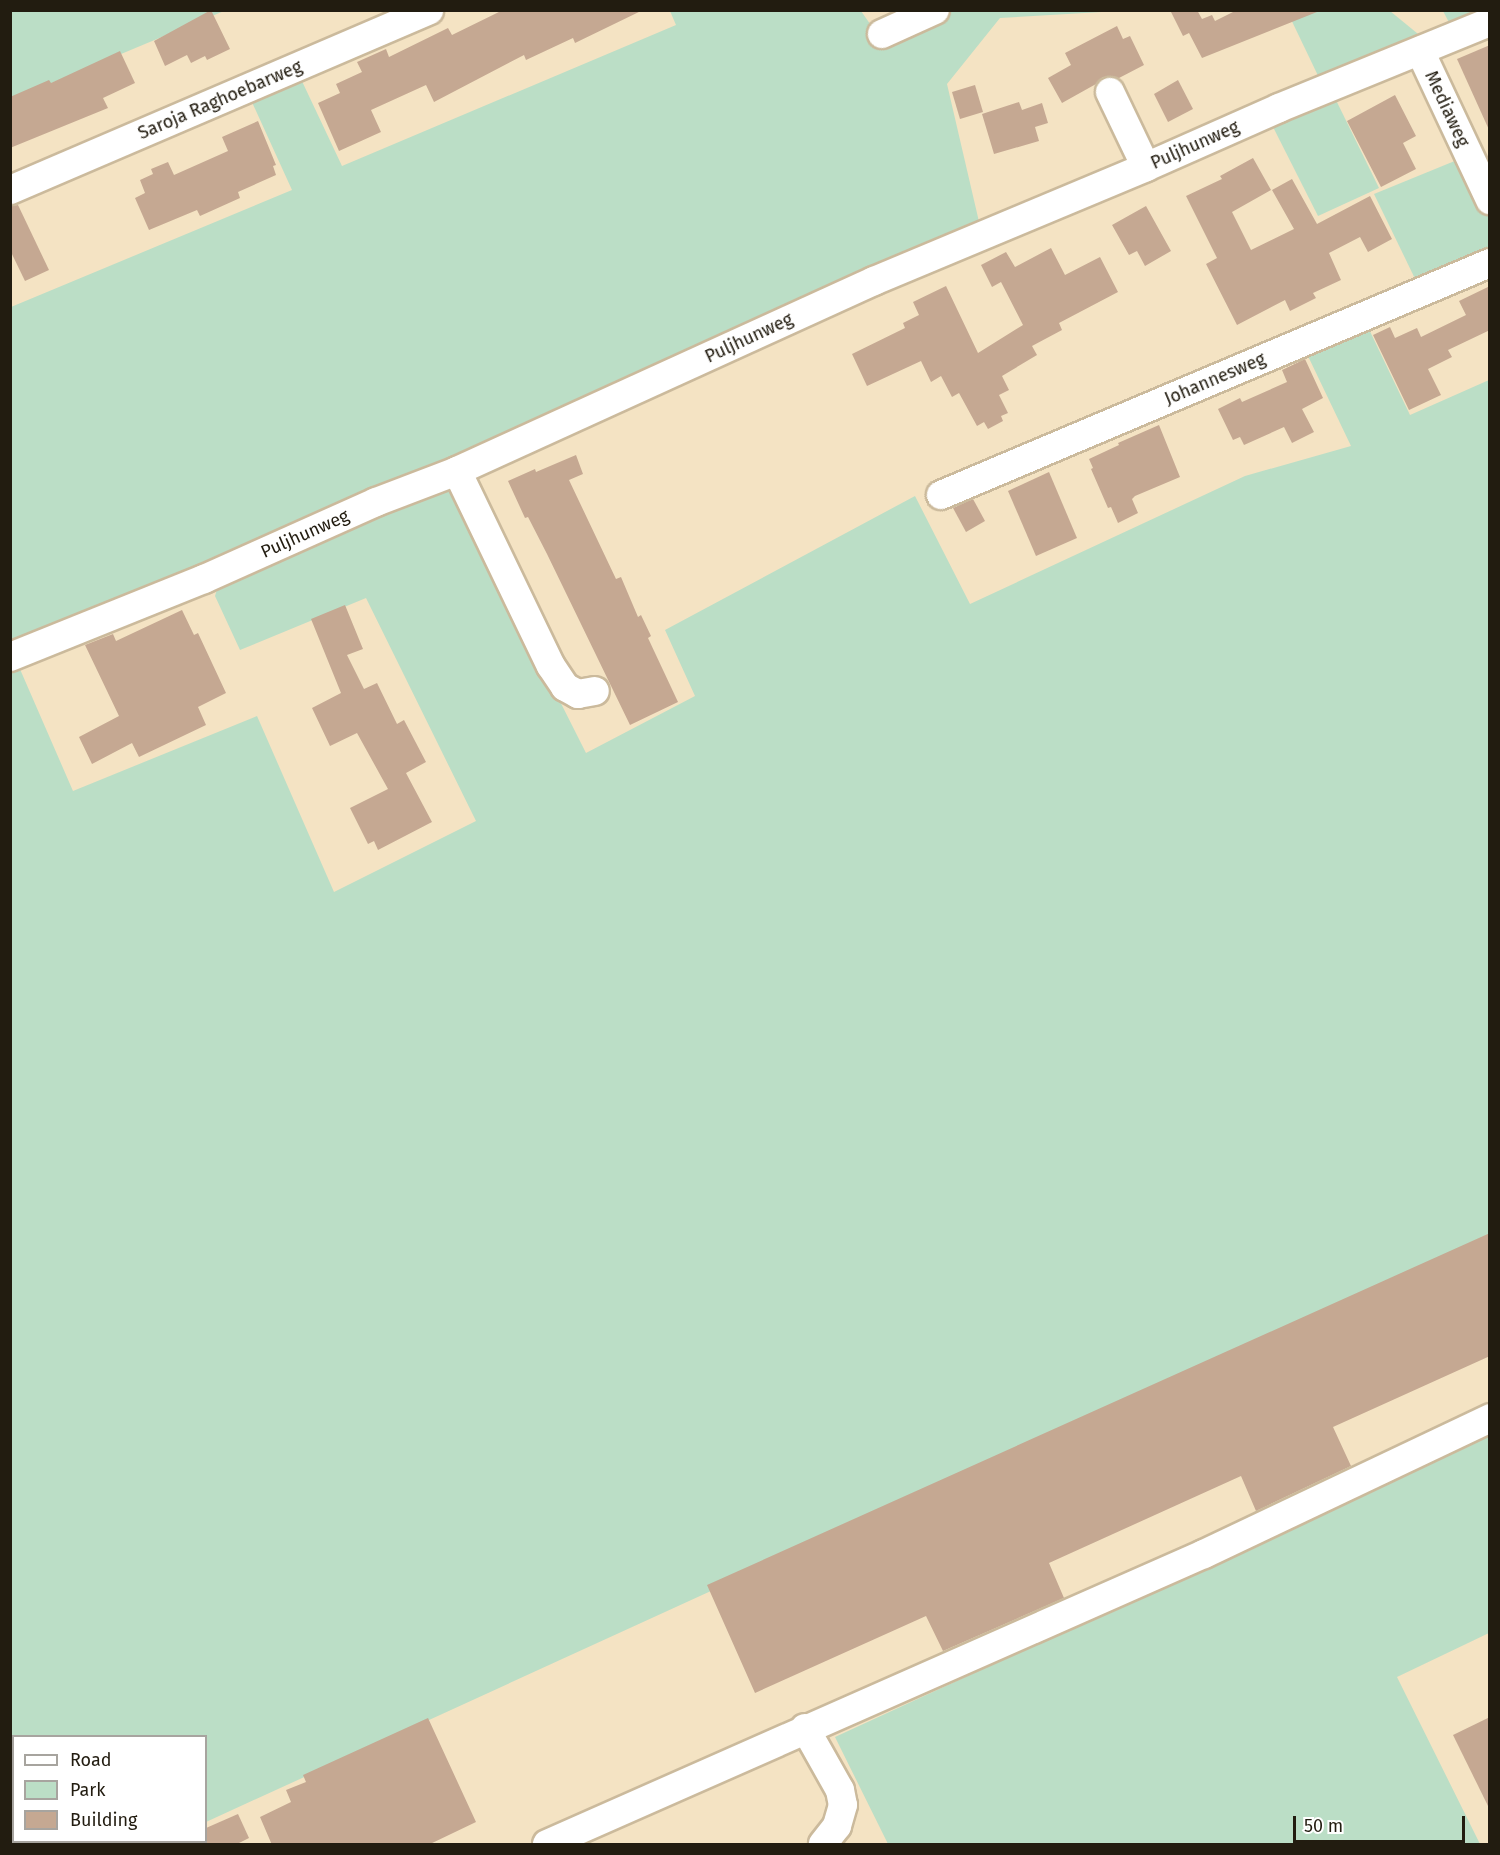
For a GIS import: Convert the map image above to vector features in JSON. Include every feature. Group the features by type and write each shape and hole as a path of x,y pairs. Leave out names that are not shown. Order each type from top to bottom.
{"street":[{"name":"Saroja Raghoebarweg","path":"10,190 429,10"},
{"path":"882,34 935,10"},
{"name":"Puljhunweg","path":"10,657 204,579 376,502 457,471 874,281 1146,167 1279,108 1490,22"},
{"name":"Mediaweg","path":"1420,51 1490,200"},
{"path":"1110,92 1146,167"},
{"name":"Johannesweg","path":"941,495 1490,263"},
{"path":"457,471 551,666 565,687 578,694 595,691"},
{"path":"547,1845 805,1728 1204,1554 1490,1418"},
{"path":"805,1728 840,1790 843,1805 837,1826 823,1845"}],"green space":[{"path":"1489,10 1452,28 1443,11"},
{"path":"11,11 224,11 11,100"},
{"path":"670,11 861,11 882,41 949,11 1119,11 1000,18 947,84 980,226 421,477 11,644 11,307 292,190 251,100 300,77 342,166 676,25"},
{"path":"1287,11 1390,11 1423,38 1322,84"},
{"path":"1334,96 1379,188 1318,216 1271,123"},
{"path":"1462,158 1489,217 1489,253 1420,289 1374,194"},
{"path":"1366,323 1410,415 1489,380 1489,1235 207,1822 207,1735 12,1735 12,1843 159,1843 11,1844 10,662 16,660 73,791 257,716 334,892 476,821 366,598 240,650 215,596 218,586 451,485 586,753 695,696 665,630 915,496 970,604 1245,476 1351,446 1307,354"},
{"path":"1489,1436 1489,1633 1397,1677 1480,1844 888,1844 835,1737"}],"building":[{"path":"211,10 230,49 207,60 205,56 191,63 187,55 165,66 154,41"},
{"path":"503,10 643,10 575,43 573,38 526,60 524,55 434,102 426,85 371,110 381,132 339,151 318,103 340,93 336,84 362,72 357,62 386,49 389,57 448,28 452,35"},
{"path":"1170,10 1197,10 1202,19 1212,15 1215,21 1237,10 1317,12 1202,58 1189,33 1183,36"},
{"path":"1117,26 1123,39 1130,36 1144,65 1119,78 1103,77 1096,84 1062,103 1048,78 1071,65 1065,53"},
{"path":"1490,45 1490,132 1457,59"},
{"path":"120,51 135,83 103,98 108,108 10,148 10,97 49,80 51,83"},
{"path":"1178,80 1193,109 1168,122 1154,94"},
{"path":"975,85 983,112 960,119 952,92"},
{"path":"1395,95 1416,136 1403,143 1416,169 1381,187 1347,121"},
{"path":"1019,102 1022,110 1042,103 1048,123 1035,127 1039,141 994,154 982,114"},
{"path":"258,121 276,165 273,166 276,175 238,192 240,198 200,216 197,210 149,230 135,198 145,193 140,180 153,174 151,169 168,162 174,175 228,151 222,137"},
{"path":"1253,158 1271,190 1232,212 1251,250 1294,229 1272,190 1292,179 1317,224 1370,196 1392,239 1368,252 1360,237 1329,253 1341,280 1313,293 1316,298 1290,311 1285,300 1237,325 1206,264 1217,258 1186,196 1222,179 1220,176"},
{"path":"18,205 49,270 25,281 10,250 10,206"},
{"path":"1146,206 1171,251 1145,266 1137,251 1129,255 1112,225"},
{"path":"1051,248 1065,275 1100,257 1118,292 1059,323 1062,330 1032,346 1037,355 1002,376 1009,390 999,395 1008,413 1001,416 1003,421 988,429 984,422 977,426 959,393 952,397 941,376 931,382 921,361 867,386 852,354 905,328 903,323 919,315 913,302 946,286 978,353 1023,325 1001,282 992,287 981,265 1006,252 1015,267"},
{"path":"1490,286 1490,330 1448,350 1452,357 1428,369 1441,395 1409,410 1373,335 1390,327 1395,338 1417,328 1421,337 1466,315 1459,301"},
{"path":"1305,359 1323,398 1302,409 1314,432 1292,443 1284,427 1244,445 1240,437 1233,440 1218,409 1240,398 1242,402 1287,382 1282,370"},
{"path":"1159,425 1180,477 1135,496 1132,499 1138,513 1118,523 1111,507 1108,508 1089,459"},
{"path":"576,455 583,474 569,480 616,579 621,577 638,617 641,615 651,636 648,638 678,702 630,725 547,554 528,517 525,518 508,481"},
{"path":"1049,472 1077,538 1036,556 1008,491"},
{"path":"973,499 985,521 966,532 953,508"},
{"path":"345,605 363,649 347,655 364,689 377,683 397,724 404,720 426,762 406,773 432,822 378,850 374,841 368,844 350,808 388,789 357,733 330,746 312,708 341,693 311,619"},
{"path":"182,610 194,635 198,633 226,693 198,707 206,725 139,757 132,743 92,764 79,737 119,716 85,645 113,634 116,641"},
{"path":"1490,1233 1490,1356 1333,1427 1351,1466 1256,1511 1241,1476 1049,1563 1064,1598 943,1651 926,1616 755,1693 707,1585"},
{"path":"1490,1717 1490,1810 1453,1735"},
{"path":"428,1718 476,1822 428,1845 272,1845 260,1817 291,1802 286,1790 306,1782 303,1775"},
{"path":"238,1814 249,1838 235,1845 206,1845 207,1828"}]}
